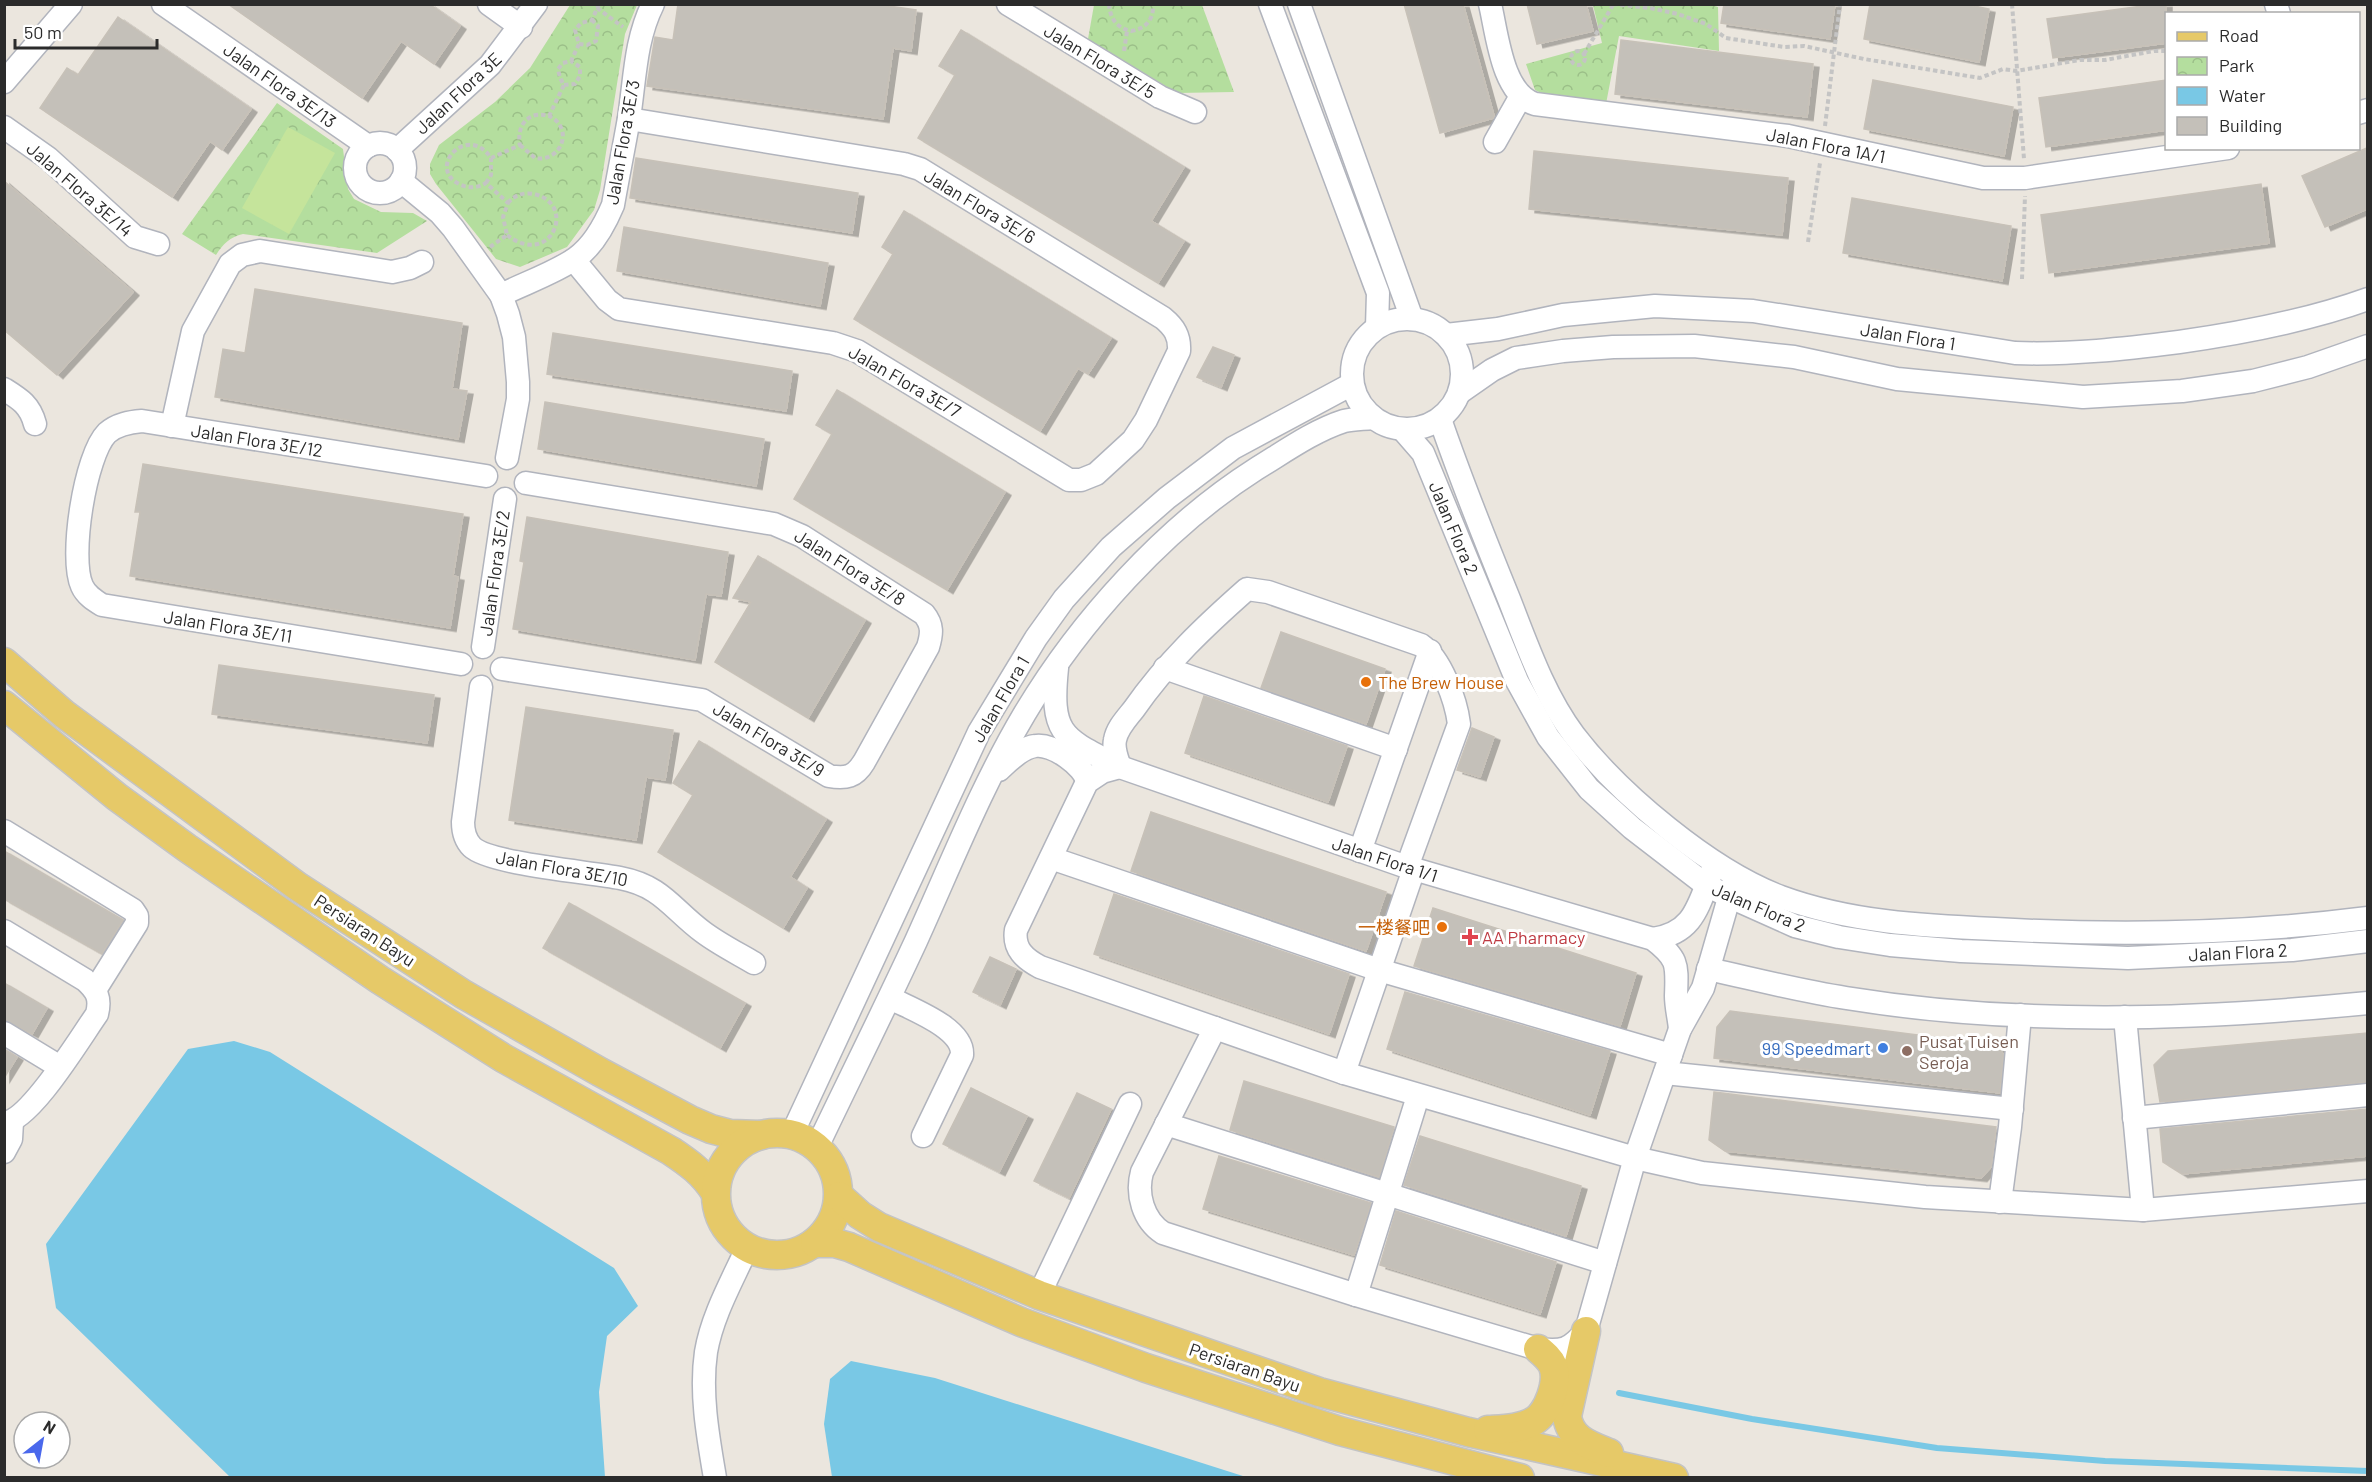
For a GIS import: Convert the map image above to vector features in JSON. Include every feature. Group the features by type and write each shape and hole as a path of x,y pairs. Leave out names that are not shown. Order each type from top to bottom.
{"main road":[{"name":"Persiaran Bayu","path":"4,662 64,714 297,886 463,994 690,1120 730,1134 761,1135"},
{"name":"Persiaran Bayu","path":"4,705 117,797 187,848 380,980 503,1058 671,1150 694,1166 707,1179 715,1192"},
{"name":"Persiaran Bayu","path":"776,1132 804,1141 829,1161 837,1177 839,1196 836,1214 828,1230 815,1243 799,1252 782,1256 764,1254 747,1248 733,1238 723,1224 717,1209 715,1192 724,1162 746,1141 761,1135 776,1132"},
{"name":"Persiaran Bayu","path":"839,1196 860,1215 879,1227 1039,1295 1319,1392 1468,1432 1668,1476"},
{"name":"Persiaran Bayu","path":"815,1243 849,1247 1021,1322 1146,1368 1340,1431 1520,1478"},
{"path":"1586,1330 1568,1416 1573,1434 1586,1444 1668,1476"},
{"path":"1468,1432 1513,1428 1532,1423 1542,1416 1548,1408 1555,1378 1550,1360 1538,1348"}],"street":[{"path":"4,82 71,4"},
{"name":"Jalan Flora 3E/13","path":"163,4 368,146"},
{"path":"489,4 521,27"},
{"name":"Jalan Flora 3E","path":"397,150 490,65 521,27 536,4"},
{"name":"Jalan Flora 3E/3","path":"501,295 574,260 589,245 608,216 613,205 640,39 644,22 653,4"},
{"name":"Jalan Flora 3E/5","path":"1008,4 1160,97 1195,112"},
{"path":"1270,4 1378,293 1377,327"},
{"path":"1299,4 1412,319"},
{"path":"1490,4 1505,70 1521,96 1495,142"},
{"name":"Jalan Flora 1A/1","path":"1521,96 1534,104 1788,136 1983,178 2025,178 2214,150"},
{"name":"Jalan Flora 3E/6","path":"628,119 904,164 932,176 1170,324 1178,337 1179,351 1146,420"},
{"name":"Jalan Flora 3E/14","path":"4,127 48,158 135,237 158,244"},
{"path":"383,143 397,150 405,165 401,181 396,187 380,192 365,188 356,174 355,166 357,158 368,146 383,143"},
{"path":"401,181 440,213 501,295 514,337 518,382 518,399 507,458"},
{"path":"172,426 190,339 225,271 236,259 250,252 260,251 392,272 410,268 422,262"},
{"name":"Jalan Flora 3E/7","path":"574,260 607,300 620,309 843,345 857,351 1070,480 1081,480 1096,474 1133,440 1146,420"},
{"name":"Jalan Flora 1","path":"1446,335 1498,330 1563,315 1655,306 1753,311 2015,353 2057,355 2132,348 2233,334 2295,321 2367,299"},
{"path":"1412,319 1430,324 1446,335 1455,347 1461,362 1462,378 1459,393 1451,408 1440,419 1422,428 1403,430 1387,426 1372,418 1359,402 1352,384 1352,367 1356,352 1365,338 1377,327 1394,320 1412,319"},
{"path":"1459,393 1492,370 1516,358 1613,347 1694,346 1794,357 1897,380 2084,397 2182,391 2253,381 2308,367 2367,346"},
{"name":"Jalan Flora 1","path":"804,1141 979,732 1012,674 1064,599 1111,547 1167,498 1214,462 1233,448 1352,384"},
{"path":"4,389 24,402 35,424"},
{"name":"Jalan Flora 1","path":"804,1141 890,998 989,780 1025,713 1058,663 1142,562 1183,524 1239,480 1295,445 1345,421 1372,418"},
{"name":"Jalan Flora 2","path":"1440,419 1457,471 1527,647 1573,733 1626,792 1715,862 1732,886 1795,926 1839,937 1890,945 1961,951 2128,958 2292,950 2367,941"},
{"name":"Jalan Flora 3E/12","path":"81,506 94,458 107,433 121,425 142,421 486,476"},
{"name":"Jalan Flora 2","path":"1403,430 1423,453 1517,681 1548,737 1598,797 1632,828 1706,885 1732,886 1865,918 1939,927 2089,934 2210,933 2367,918"},
{"path":"507,458 518,461 523,466 527,477 519,495 505,499 493,494 486,483 486,476 487,470 495,461 507,458"},
{"name":"Jalan Flora 3E/8","path":"526,483 764,522 802,536 924,614 928,619 932,632 928,647 892,708"},
{"name":"Jalan Flora 3E/2","path":"483,647 505,499"},
{"name":"Jalan Flora 3E/11","path":"81,506 79,578 87,594 102,605 461,664"},
{"path":"1344,1073 1459,724 1457,708 1430,651 1421,645 1268,592 1247,589 1205,626 1165,668 1117,732 1114,749 1120,767 1102,772 1088,782 1016,930 1015,938 1020,952 1026,959 1040,967 1344,1073 1635,1158 1702,1173 1925,1197 2143,1210 2367,1191"},
{"path":"483,647 490,648 499,657 502,669 493,684 481,687 469,683 464,677 461,664 472,649 483,647"},
{"path":"1360,852 1430,651"},
{"name":"Jalan Flora 1/1","path":"1058,663 1054,696 1055,713 1059,726 1068,737 1082,747 1120,767 1360,852 1653,939"},
{"path":"1165,668 1396,749"},
{"name":"Jalan Flora 3E/9","path":"502,669 702,700 829,776 838,778 852,776 859,771 892,708"},
{"name":"Jalan Flora 3E/10","path":"481,687 463,822 463,832 472,848 501,859 617,877 646,885 664,897 703,932 754,963"},
{"path":"989,780 1024,750 1040,746 1049,748 1081,767 1088,782"},
{"path":"4,831 136,913 137,923 97,997 97,1014 30,1108 8,1123 11,1139 4,1152"},
{"path":"1051,858 1379,970 1668,1064 2012,1109"},
{"path":"1653,939 1670,937 1682,930 1697,910 1715,862"},
{"path":"1215,1028 1140,1181 1144,1207 1153,1226 1163,1233 1356,1295 1538,1348 1556,1351 1568,1348 1586,1330 1635,1158 1680,1029 1696,1003 1732,886"},
{"path":"4,931 85,980 97,997"},
{"path":"1653,939 1669,951 1678,969 1676,998 1680,1029"},
{"path":"1708,969 1806,992 1849,999 2020,1015 2177,1017 2262,1013 2367,1003"},
{"path":"890,998 945,1027 956,1036 963,1047 962,1055 923,1136"},
{"path":"2000,1202 2012,1109 2020,1015"},
{"path":"2125,1017 2143,1210"},
{"path":"4,1033 60,1067"},
{"path":"2134,1118 2367,1095"},
{"path":"1356,1295 1418,1096"},
{"path":"1039,1295 1130,1104"},
{"path":"1166,1124 1605,1263"},
{"path":"715,1478 704,1388 706,1352 715,1320 747,1248"}],"path":[{"path":"1109,4 1110,15 1115,23 1131,32 1145,27 1153,14 1153,4"},
{"path":"2012,4 2025,178 2022,279"},
{"path":"1584,54 1613,5 1650,8 1678,14 1706,24 1726,38 1784,47 1804,46 1864,59 1980,78 2002,69 2016,71 2080,60 2105,60 2165,51"},
{"path":"592,20 598,6 640,39"},
{"path":"571,61 579,44 575,34 577,26 584,20 592,20 598,26 596,40 587,45 579,44"},
{"path":"571,61 580,67 580,76 575,84 564,85 558,69 563,63 571,61"},
{"path":"549,116 564,85"},
{"path":"542,114 560,123 563,129 562,142 554,154 545,159 534,158 520,145 519,130 526,119 542,114"},
{"path":"468,145 485,150 491,158 491,175 486,183 471,187 457,183 447,173 447,163 455,150 468,145"},
{"path":"491,158 520,145"},
{"path":"486,183 508,203"},
{"path":"524,194 538,195 551,204 556,212 554,233 541,243 521,244 507,235 503,217 512,198 524,194"},
{"path":"475,258 507,235"}],"green space":[{"path":"1709,4 1718,7 1719,51 1619,36 1605,109 1564,104 1535,90 1526,64 1602,43 1593,5"},
{"path":"570,5 637,5 625,34 600,190 594,210 567,247 520,267 496,259 436,184 430,174 430,164 439,145 495,102 530,68"},
{"path":"1094,5 1202,5 1234,92 1177,93 1088,39"},
{"path":"277,103 343,149 348,189 354,199 381,212 413,213 427,221 377,253 243,234 227,242 216,255 182,234"},
{"path":"288,127 335,153 289,234 242,208"}],"water":[{"path":"234,1041 270,1052 614,1268 638,1306 607,1336 599,1392 605,1477 230,1477 56,1308 46,1244 188,1049"},
{"path":"851,1361 935,1378 1246,1477 832,1477 824,1424 830,1379"}],"building":[{"path":"228,4 429,4 460,26 434,64 401,41 362,98"},
{"path":"678,4 875,4 916,10 911,51 893,48 883,119 647,86 655,37 673,40"},
{"path":"1404,4 1463,4 1493,118 1440,133"},
{"path":"1527,4 1586,4 1593,31 1537,44"},
{"path":"1724,4 1835,4 1830,39 1721,23"},
{"path":"1870,4 1965,4 1989,9 1979,62 1864,39"},
{"path":"2166,4 2165,43 2053,58 2047,19"},
{"path":"118,17 251,109 222,150 210,141 172,197 40,108 67,68 78,75"},
{"path":"961,30 1184,167 1151,221 1184,241 1158,283 918,138 955,75 939,66"},
{"path":"1621,40 1813,64 1807,117 1615,94"},
{"path":"1873,80 2013,107 2004,156 1864,129"},
{"path":"2165,80 2165,130 2046,147 2039,98"},
{"path":"2367,148 2367,209 2325,227 2302,176"},
{"path":"1534,151 1788,178 1782,235 1529,209"},
{"path":"636,158 858,193 852,233 630,198"},
{"path":"4,181 133,292 57,375 4,330"},
{"path":"2261,184 2269,243 2049,273 2041,215"},
{"path":"1852,198 2011,226 2002,281 1843,253"},
{"path":"904,211 1111,338 1088,374 1078,368 1040,431 854,319 893,254 882,247"},
{"path":"624,227 828,263 820,306 617,271"},
{"path":"255,289 462,323 452,389 467,391 458,439 215,397 223,349 245,353"},
{"path":"553,333 792,371 786,411 547,374"},
{"path":"1213,347 1234,355 1221,387 1197,377"},
{"path":"837,390 1005,492 947,590 794,499 832,434 816,425"},
{"path":"545,402 764,439 756,486 538,449"},
{"path":"143,464 463,514 453,576 458,577 450,628 130,576 140,512 135,512"},
{"path":"527,517 728,552 721,596 706,594 695,660 513,629 524,562 520,561"},
{"path":"758,556 865,620 808,718 715,662 751,602 733,598"},
{"path":"1281,632 1385,669 1366,724 1261,688"},
{"path":"219,665 434,695 427,743 212,714"},
{"path":"1204,696 1347,746 1328,802 1185,753"},
{"path":"526,707 673,730 665,780 646,777 636,840 509,820"},
{"path":"1472,728 1494,737 1480,777 1457,770"},
{"path":"699,741 826,819 790,877 807,888 783,928 658,852 693,795 673,783"},
{"path":"1151,812 1386,892 1366,951 1131,871"},
{"path":"4,851 123,920 102,954 4,899"},
{"path":"1114,894 1349,974 1329,1034 1094,954"},
{"path":"569,903 745,1003 720,1048 543,948"},
{"path":"1433,908 1636,973 1620,1026 1414,966"},
{"path":"990,957 1016,969 1000,1005 973,992"},
{"path":"4,983 47,1008 32,1034 4,1020"},
{"path":"1405,992 1610,1051 1590,1115 1387,1049"},
{"path":"1730,1011 1996,1045 2003,1054 2000,1093 1714,1058 1717,1027"},
{"path":"2367,1033 2367,1082 2160,1102 2154,1065 2168,1051"},
{"path":"4,1049 17,1057 4,1078"},
{"path":"1244,1081 1394,1127 1379,1177 1230,1130"},
{"path":"971,1088 1027,1116 999,1172 943,1144"},
{"path":"1714,1092 1996,1127 1991,1167 1981,1178 1725,1151 1709,1140"},
{"path":"1077,1093 1111,1109 1069,1198 1034,1181"},
{"path":"2367,1109 2367,1156 2182,1174 2163,1162 2160,1129"},
{"path":"1420,1136 1581,1186 1566,1236 1404,1185"},
{"path":"1219,1156 1371,1203 1354,1255 1203,1209"},
{"path":"1396,1211 1556,1262 1540,1314 1380,1265"}],"waterway":[{"path":"1619,1393 1752,1419 1937,1448 2105,1461 2368,1471"}],"place":[{"name":"The Brew House","path":"1366,682"},
{"name":"一楼餐吧","path":"1442,927"},
{"name":"AA Pharmacy","path":"1470,937"},
{"name":"99 Speedmart","path":"1883,1048"},
{"name":"Pusat Tuisen Seroja","path":"1907,1051"}]}
